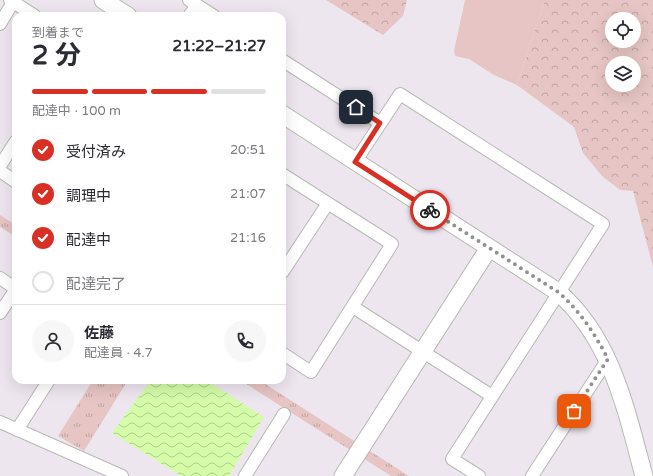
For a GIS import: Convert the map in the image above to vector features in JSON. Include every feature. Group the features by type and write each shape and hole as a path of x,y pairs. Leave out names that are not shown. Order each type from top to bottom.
{"street":[{"path":"103,0 122,12"},
{"path":"0,24 12,1 29,12"},
{"path":"190,12 193,2 208,12"},
{"path":"286,63 380,123"},
{"path":"355,162 400,94 603,224 452,459 479,476"},
{"path":"286,117 558,292 570,302 590,328 608,359 622,398 644,476"},
{"path":"0,166 12,147"},
{"path":"0,171 12,179"},
{"path":"286,176 392,244 311,372 286,355"},
{"path":"286,267 328,202"},
{"path":"343,476 489,248"},
{"path":"0,278 12,286"},
{"path":"0,314 12,295"},
{"path":"353,307 492,396"},
{"path":"532,476 608,359"},
{"path":"17,430 46,384"},
{"path":"245,476 284,414"},
{"path":"0,422 122,476"}],"green space":[{"path":"326,0 407,0 403,16 383,35"},
{"path":"465,0 545,0 517,85 494,75 469,59 455,56 454,51"},
{"path":"545,0 653,0 653,267 633,191 620,190 602,176 583,153 574,127 517,85"},
{"path":"0,215 12,222 12,234 0,227"},
{"path":"90,384 126,384 84,451 58,436"},
{"path":"246,384 265,384 409,476 391,476"}],"water":[{"path":"148,384 212,384 264,417 229,476 181,476 112,433"}],"way so far":[{"path":"430,210 558,292 570,302 581,315 608,359 574,411"}],"route":[{"path":"356,107 380,123 355,162 430,210"}]}
